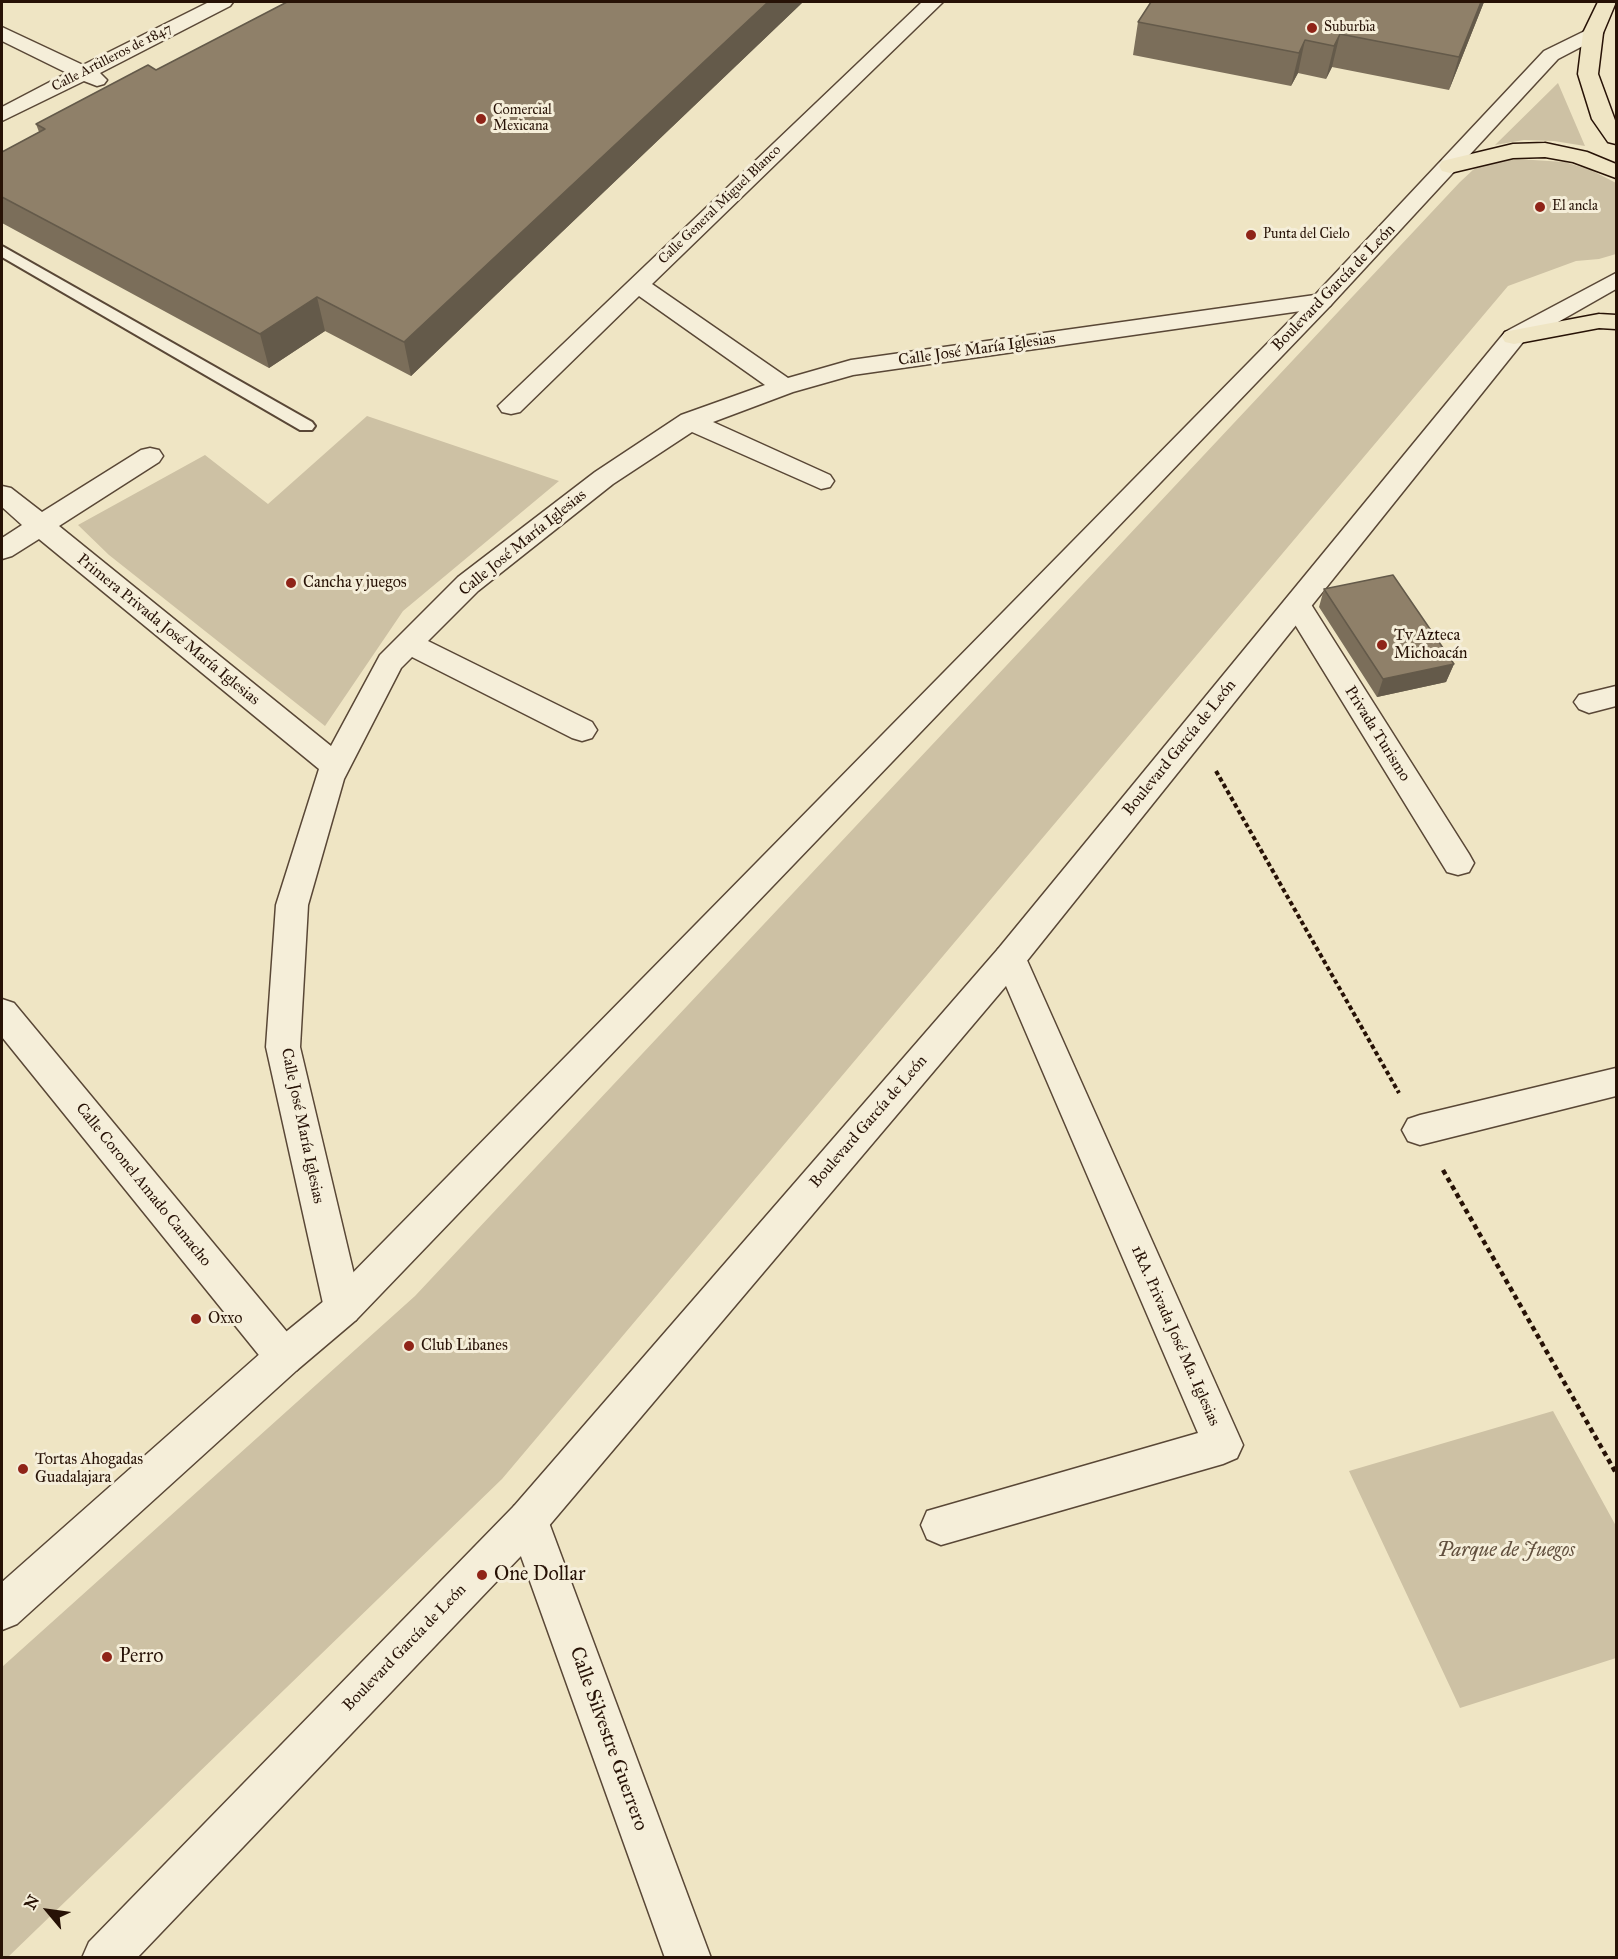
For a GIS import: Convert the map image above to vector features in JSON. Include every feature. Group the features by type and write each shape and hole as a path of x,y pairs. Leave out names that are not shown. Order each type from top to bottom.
{"highway":[{"path":"1608,2 1593,33 1588,74 1603,119 1617,137"},
{"path":"1450,166 1513,151 1545,150 1579,157 1617,171"},
{"path":"1514,337 1599,321 1617,322"}],"street":[{"name":"Calle Artilleros de 1847","path":"2,115 223,2"},
{"name":"Calle General Miguel Blanco","path":"511,406 933,2"},
{"path":"2,33 113,88"},
{"name":"Boulevard García de León","path":"2,1609 284,1357 343,1308 1322,301 1551,55 1593,33"},
{"name":"Boulevard García de León","path":"105,1958 528,1520 1010,958 1514,337 1617,280"},
{"path":"637,284 784,387"},
{"name":"Calle José María Iglesias","path":"343,1308 283,1047 292,905 335,766 390,662 468,584 604,478 690,421 784,387 851,368 1322,301"},
{"path":"690,421 821,481"},
{"path":"2,550 150,456"},
{"name":"Primera Privada José María Iglesias","path":"2,494 335,766"},
{"name":"Privada Turismo","path":"1297,604 1458,864"},
{"path":"409,643 582,730"},
{"name":"1RA. Privada José Ma. Iglesias","path":"941,1524 1223,1445 1010,958"},
{"name":"Calle Coronel Amado Camacho","path":"2,1013 284,1357"},
{"path":"1420,1130 1617,1082"},
{"name":"Calle Silvestre Guerrero","path":"528,1520 688,1958"}],"lane":[{"path":"2,251 306,426"}],"green space":[{"path":"1558,83 1585,146 1554,141 1524,140 1495,145"},
{"path":"1517,159 1565,162 1591,170 1616,183 1616,254 1599,259 1576,261 1508,286 502,1479 7,1958 3,1957 2,1667 415,1296 1460,182 1474,169 1497,161"},
{"name":"Cancha y juegos","path":"367,416 559,481 403,611 325,726 109,555 78,525 205,455 268,504"},
{"name":"Parque de Juegos","path":"1553,1411 1616,1526 1616,1658 1460,1708 1349,1471"}],"building":[{"path":"287,2 768,2 404,342 317,297 260,334 2,197 2,152 45,129 36,124 148,65 156,70"},
{"path":"1151,2 1481,2 1459,57 1340,34 1334,46 1305,40 1299,53 1138,22"},
{"name":"Tv Azteca Michoacán","path":"1393,575 1454,664 1383,679 1324,589"}],"place":[{"name":"Suburbia","path":"1312,28"},
{"name":"Comercial Mexicana","path":"481,119"},
{"name":"El ancla","path":"1540,207"},
{"name":"Punta del Cielo","path":"1251,235"},
{"name":"Cancha y juegos","path":"291,583"},
{"name":"Tv Azteca Michoacán","path":"1382,645"},
{"name":"Oxxo","path":"196,1319"},
{"name":"Club Libanes","path":"409,1346"},
{"name":"Tortas Ahogadas Guadalajara","path":"23,1469"},
{"name":"One Dollar","path":"482,1575"},
{"name":"Perro","path":"107,1657"}]}
